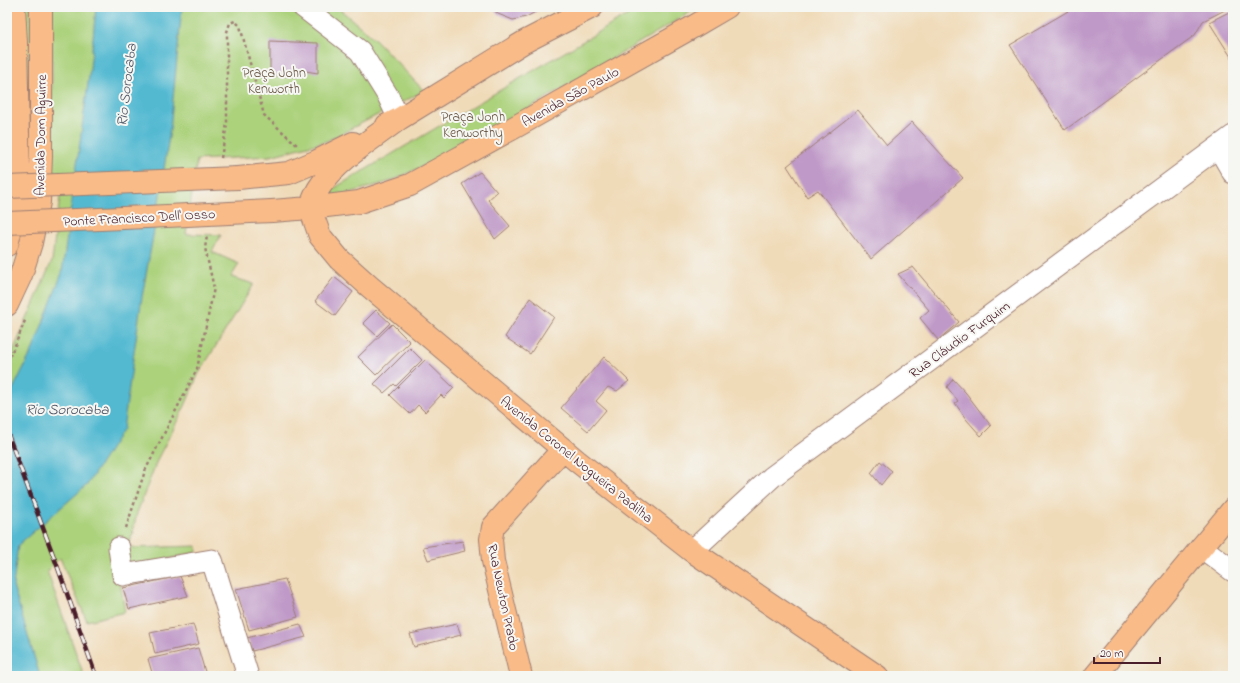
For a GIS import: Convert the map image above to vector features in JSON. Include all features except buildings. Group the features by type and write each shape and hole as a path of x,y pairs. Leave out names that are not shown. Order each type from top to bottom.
{"main road":[{"name":"Avenida Dom Aguirre","path":"7,245 17,204 19,182 14,7"},
{"name":"Avenida Dom Aguirre","path":"7,305 21,275 31,243 39,202 41,157 40,7"},
{"path":"7,187 238,178 289,172 315,162 399,119 524,42 592,7"},
{"name":"Avenida São Paulo","path":"272,211 359,202 410,184 529,119 727,7"},
{"path":"310,208 318,189 328,175 354,152 399,119"},
{"name":"Avenida Coronel Nogueira Padilha","path":"310,208 320,236 339,259 563,449 692,551 877,676"},
{"name":"Ponte Francisco Dell' Osso","path":"7,222 272,211"},
{"name":"Rua Newton Prado","path":"521,676 493,561 491,539 493,527 563,449"},
{"path":"1095,676 1233,509"}],"street":[{"path":"303,7 360,51 388,96 399,119"},
{"path":"1225,142 1233,173"},
{"name":"Rua Cláudio Furquim","path":"692,551 772,477 1225,142"},
{"path":"1201,547 1233,571"},
{"path":"119,548 124,575 212,560 248,676"}],"path":[{"path":"220,163 227,124 227,32 230,23 235,21 240,26 264,114 315,162"},
{"path":"119,548 145,472 198,369 214,288 205,248 208,233"}],"green space":[{"path":"24,7 31,7 33,126 25,126"},
{"name":"Praça John Kenworth","path":"52,7 337,7 376,40 424,91 327,141 270,156 197,160 186,234 221,235 212,252 239,264 231,277 254,284 198,375 185,406 158,458 137,513 129,548 197,546 197,552 131,568 114,545 125,612 87,621 60,558 47,571 84,676 7,676 7,365 52,261 63,172 52,172"},
{"name":"Praça Jonh Kenworthy","path":"641,7 699,7 464,147 391,181 335,197 331,190"}],"water":[{"name":"Rio Sorocaba","path":"96,7 182,7 170,130 142,297 123,429 87,485 18,545 13,586 40,676 7,676 7,401 33,349 62,273 90,69"}],"railway":[{"path":"7,432 58,568 96,676"}]}
